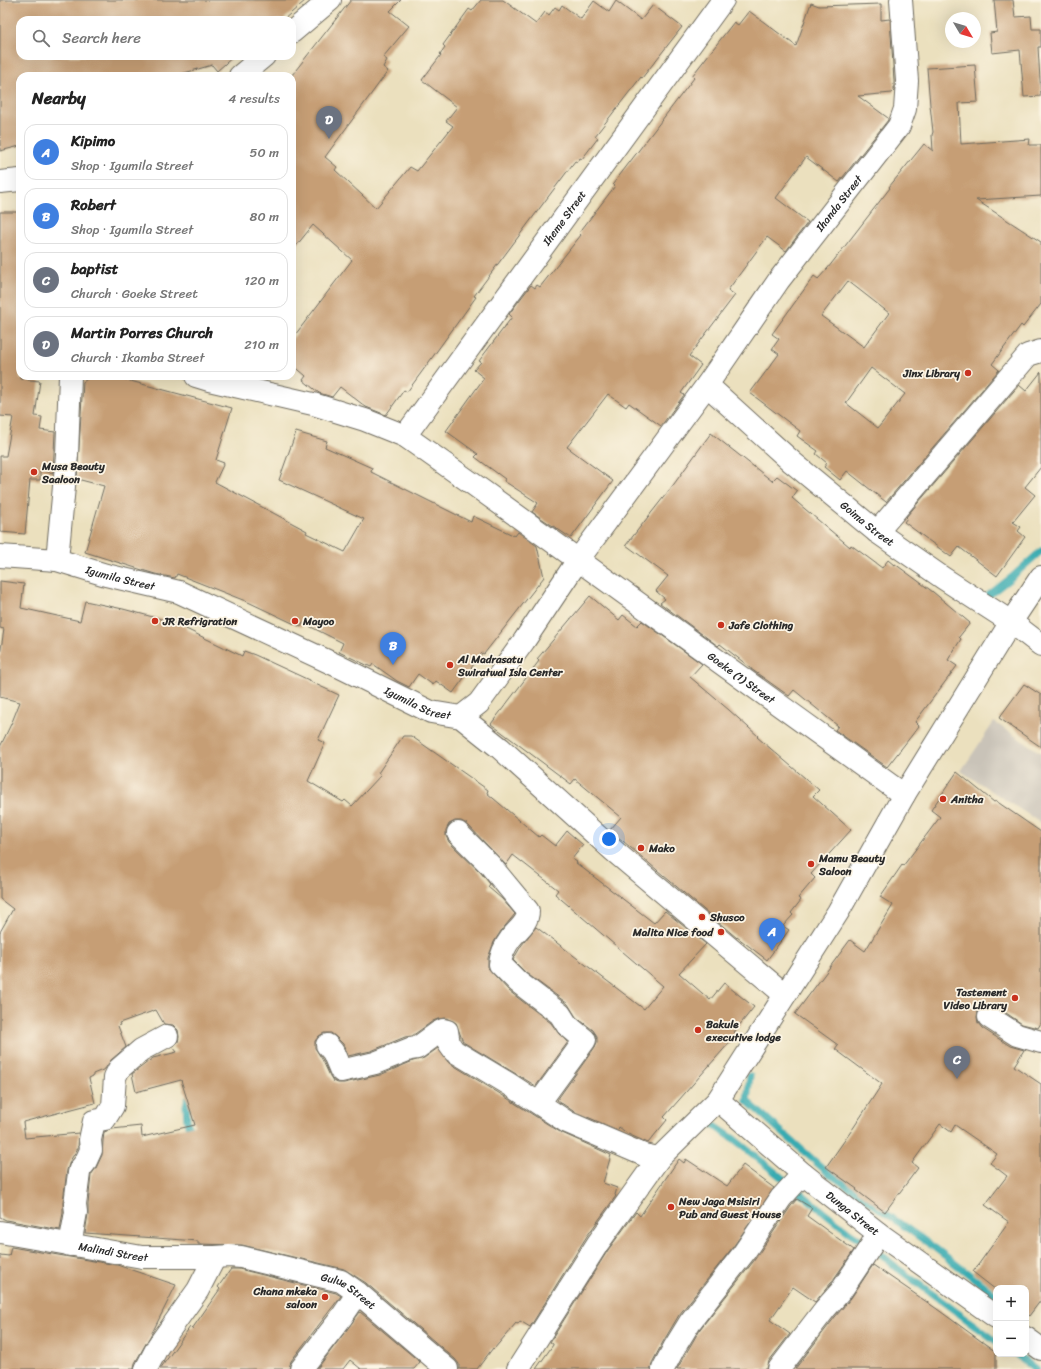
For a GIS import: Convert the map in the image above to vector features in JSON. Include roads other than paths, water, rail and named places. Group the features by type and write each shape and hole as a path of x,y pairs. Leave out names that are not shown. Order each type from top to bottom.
{"street":[{"path":"296,29 330,0"},
{"name":"Iheme Street","path":"405,436 723,0"},
{"name":"Ihanda Street","path":"461,717 479,703 524,641 578,560 708,385 779,280 899,126 905,109 907,81 901,0"},
{"path":"245,72 259,60"},
{"path":"0,182 16,180"},
{"path":"878,532 1028,355 1041,351"},
{"path":"57,560 67,455 70,380"},
{"name":"Goeke (1) Street","path":"209,380 313,404 365,420 405,436 904,795"},
{"name":"Goima Street","path":"708,385 792,462 878,532 943,578 1011,622 1041,645"},
{"name":"Igumila Street","path":"0,556 57,560 106,575 179,592 431,712 461,717 500,748 620,856 784,994"},
{"path":"518,1369 598,1243 659,1158 718,1100 784,994 838,912 904,795 1011,622 1041,577"},
{"path":"458,834 490,865 528,911 527,920 510,939 501,955 500,964 518,982 560,1014 567,1025 585,1040 539,1103"},
{"path":"989,1018 1017,1035 1041,1042"},
{"path":"327,1045 341,1071 375,1063 410,1049 417,1048 439,1032 443,1030 447,1031 449,1044 454,1051 509,1084 567,1122 644,1155 659,1158"},
{"path":"70,1245 76,1212 75,1204 79,1173 80,1169 86,1163 91,1150 90,1140 94,1122 105,1119 112,1106 115,1077 119,1069 141,1050 167,1036"},
{"name":"Dunga Street","path":"718,1100 802,1174 878,1233 993,1315"},
{"path":"663,1369 690,1322 742,1254 781,1198 802,1174"},
{"path":"779,1369 817,1319 841,1291 872,1246 878,1233"},
{"name":"Malindi Street","path":"3,1237 70,1245 142,1257 222,1256"},
{"path":"146,1369 158,1346 222,1256"},
{"name":"Gulue Street","path":"222,1256 240,1257 294,1268 341,1281 358,1293 447,1369"},
{"path":"301,1369 341,1318 358,1293"},
{"path":"1029,1340 1041,1349"}],"waterway":[{"path":"989,595 1041,551"},
{"path":"750,1076 747,1101 827,1172 935,1248 993,1293"},
{"path":"190,1135 186,1105 188,1099 195,1097"},
{"path":"704,1119 734,1139 849,1232 871,1246 897,1268 993,1339"},
{"path":"1019,1357 1036,1369"}],"place":[{"name":"Martin Porres Church","path":"329,139"},
{"name":"Jinx Library","path":"968,373"},
{"name":"Musa Beauty Saaloon","path":"34,472"},
{"name":"JR Refrigration","path":"155,621"},
{"name":"Mayoo","path":"295,621"},
{"name":"Jafe Clothing","path":"721,625"},
{"name":"Robert","path":"393,665"},
{"name":"Al Madrasatu Swiratwal Isla Center","path":"450,665"},
{"name":"Anitha","path":"943,799"},
{"name":"Mako","path":"641,848"},
{"name":"Mamu Beauty Saloon","path":"811,864"},
{"name":"Shusco","path":"702,917"},
{"name":"Malita Nice food","path":"721,932"},
{"name":"Kipimo","path":"772,951"},
{"name":"Tastement Video Library","path":"1015,998"},
{"name":"Bakule executive lodge","path":"698,1030"},
{"name":"baptist","path":"957,1079"},
{"name":"New Jaga Msisiri Pub and Guest House","path":"671,1207"},
{"name":"Chana mkeka saloon","path":"325,1297"}]}
